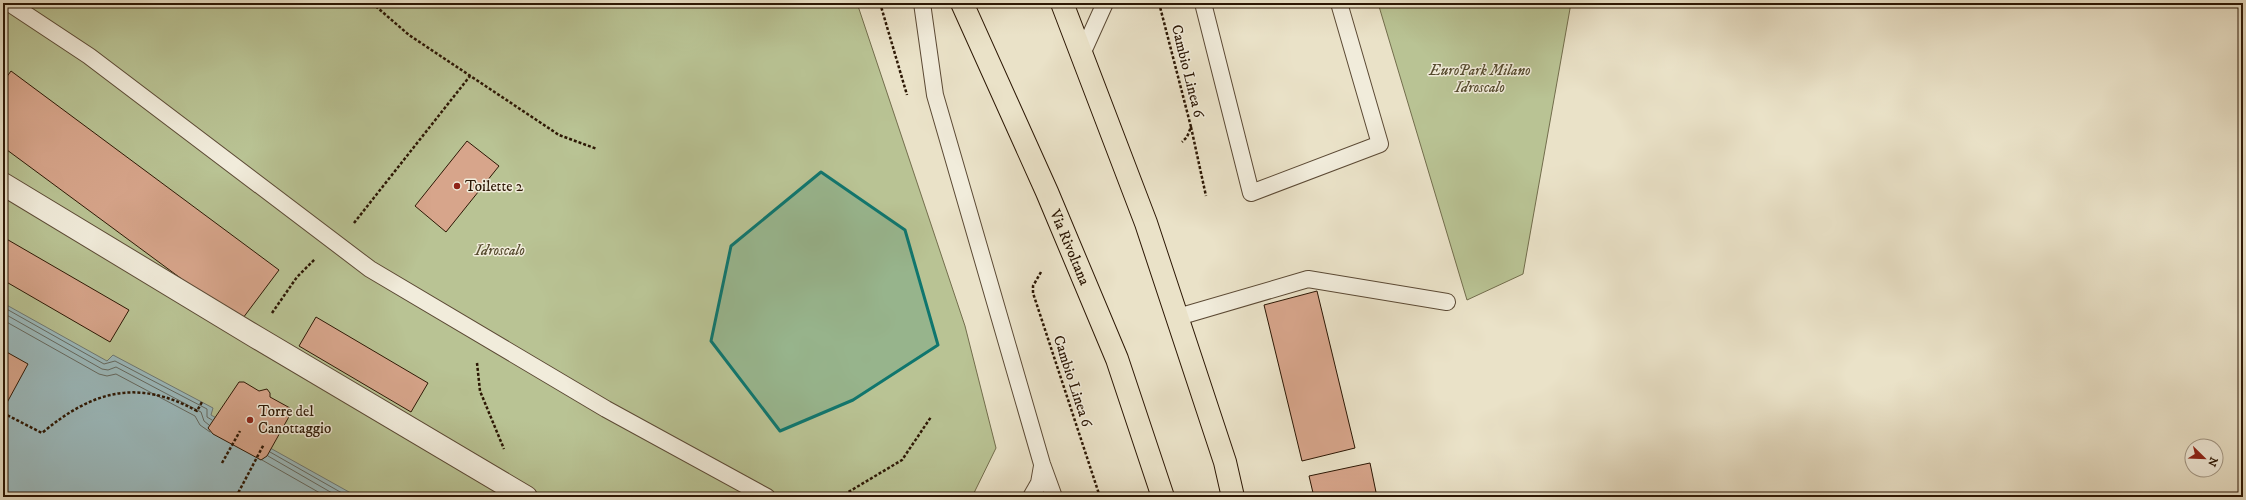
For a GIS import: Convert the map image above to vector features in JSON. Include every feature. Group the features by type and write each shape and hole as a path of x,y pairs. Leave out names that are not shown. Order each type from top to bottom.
{"highway":[{"name":"Via Rivoltana","path":"962,3 1047,192 1117,359 1163,497"},
{"path":"1062,3 1146,223 1225,462 1234,497"}],"street":[{"path":"3,184 256,337 526,497"}],"lane":[{"path":"9,3 90,56 370,269 606,409 767,497"},
{"path":"922,3 935,95 1042,464 1054,497"},
{"path":"1203,3 1251,193 1380,144 1339,3"},
{"path":"1082,54 1105,4"},
{"path":"1178,317 1308,279 1447,302"},
{"path":"1031,497 1039,483 1042,464"}],"path":[{"path":"372,3 409,35 559,135 597,149"},
{"name":"Cambio Linea 6","path":"1159,3 1190,127 1182,142"},
{"path":"256,337 297,277 333,241 347,232 470,76"},
{"path":"1190,127 1206,196"},
{"name":"Cambio Linea 6","path":"1041,272 1033,286 1033,293 1100,497"},
{"path":"3,413 42,433 64,415 81,405 112,395 135,392 158,394 172,398 197,411 202,402"},
{"path":"840,497 902,460 931,417"},
{"path":"222,463 240,431"},
{"path":"236,497 264,444"}],"highlighted area":[{"path":"821,172 905,230 938,345 853,400 780,431 711,341 731,246"}],"green space":[{"name":"Idroscalo","path":"3,3 857,3 965,326 996,448 972,497 3,497"},
{"name":"EuroPark Milano Idroscalo","path":"1378,3 1571,3 1523,274 1467,300"}],"water":[{"path":"3,303 107,361 113,355 213,408 211,415 358,497 3,497"}],"building":[{"path":"11,71 279,270 240,322 3,147 3,82"},
{"name":"Toilette 2","path":"467,141 499,166 446,232 415,206"},
{"path":"3,237 129,310 110,342 3,280"},
{"path":"1317,291 1355,448 1302,461 1264,305"},
{"path":"316,317 428,383 411,412 299,346"},
{"path":"3,350 28,364 3,410"},
{"name":"Torre del Canottaggio","path":"239,382 244,382 259,391 267,389 270,393 270,397 290,408 291,413 267,456 261,460 213,434 208,428"},
{"path":"1370,463 1377,497 1314,497 1309,476"}],"place":[{"name":"Toilette 2","path":"457,186"},
{"name":"Torre del Canottaggio","path":"250,420"}]}
